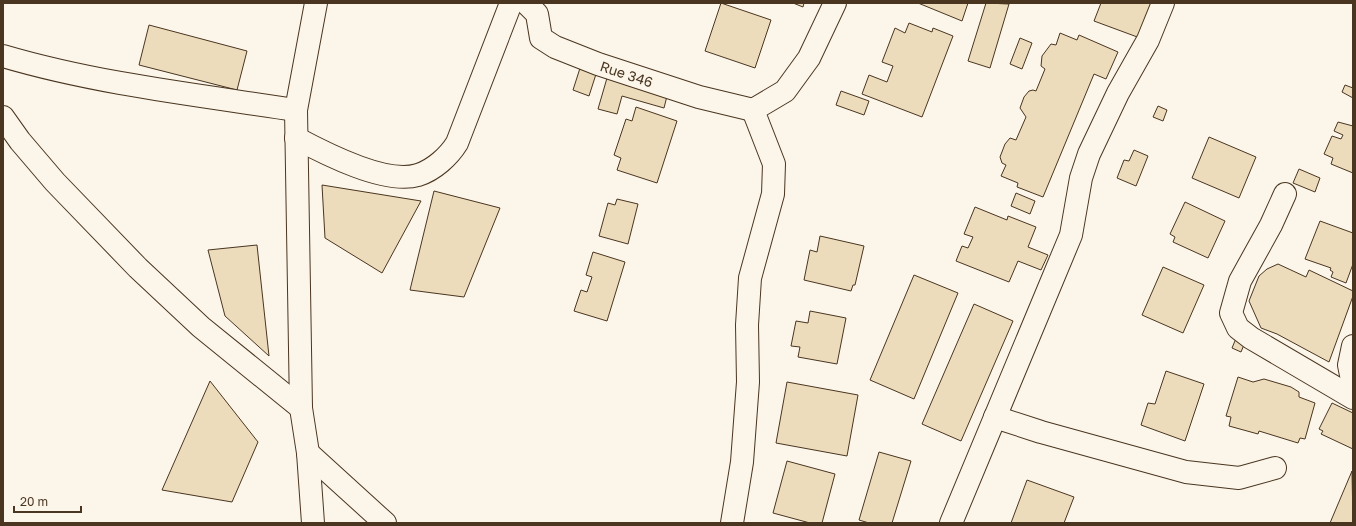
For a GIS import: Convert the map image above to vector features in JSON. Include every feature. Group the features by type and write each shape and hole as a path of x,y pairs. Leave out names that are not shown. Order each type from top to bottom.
{"street":[{"path":"313,523 308,453 301,408 296,110 316,3"},
{"path":"296,138 337,160 395,176 418,175 435,166 450,154 457,142 511,3"},
{"path":"732,523 742,462 748,382 747,326 750,278 773,194 774,164 753,110 785,91 810,58 835,3"},
{"path":"951,523 1071,235 1081,178 1089,154 1118,93 1148,40 1163,3"},
{"name":"Rue 346","path":"535,7 541,38 555,47 598,64 699,97 753,110"},
{"path":"3,56 64,72 177,92 296,110"},
{"path":"3,116 20,141 54,182 138,268 201,327 301,408"},
{"path":"1285,194 1271,225 1240,281 1231,313 1238,328 1251,338 1353,398"},
{"path":"1353,346 1349,365 1353,385"},
{"path":"995,417 1041,432 1186,472 1239,478 1275,468"},
{"path":"308,453 385,523"}],"building":[{"path":"721,3 771,20 755,68 705,51"},
{"path":"793,3 804,3 803,7"},
{"path":"918,3 968,3 962,21"},
{"path":"986,3 1009,4 990,68 968,61"},
{"path":"1101,3 1153,3 1140,38 1094,21"},
{"path":"909,23 932,32 933,28 953,36 922,117 862,94 869,75 887,82 893,66 882,62 895,28 905,33"},
{"path":"149,25 247,51 237,90 139,65"},
{"path":"1060,33 1077,40 1079,35 1118,52 1106,79 1094,74 1043,197 1017,187 1018,183 1001,176 1006,165 1002,163 1000,157 1005,144 1010,138 1016,140 1026,117 1020,108 1024,97 1029,91 1036,91 1045,69 1041,66 1042,56 1051,44 1056,45"},
{"path":"1020,38 1032,43 1022,69 1010,64"},
{"path":"581,65 597,71 589,96 573,90"},
{"path":"607,78 667,96 664,108 622,96 617,114 598,109"},
{"path":"1345,85 1353,88 1353,98 1342,92"},
{"path":"841,91 869,101 864,115 836,105"},
{"path":"1158,106 1167,110 1163,121 1153,117"},
{"path":"636,107 677,121 657,183 617,170 621,158 614,155 626,119 632,121"},
{"path":"1338,122 1353,126 1353,173 1331,164 1333,158 1324,154 1332,136 1341,139 1343,135 1334,131"},
{"path":"1209,137 1256,157 1239,198 1192,178"},
{"path":"1134,150 1148,156 1136,186 1117,178 1124,160 1129,161"},
{"path":"1299,169 1320,178 1315,192 1293,183"},
{"path":"322,185 421,201 382,273 325,238"},
{"path":"434,191 500,208 464,297 410,290"},
{"path":"1016,193 1035,201 1030,214 1011,206"},
{"path":"617,199 638,204 628,244 599,236 608,203 615,205"},
{"path":"1185,202 1225,221 1208,258 1173,242 1175,237 1170,234"},
{"path":"975,207 1007,220 1008,216 1036,227 1028,247 1048,255 1041,270 1018,261 1009,282 956,261 962,246 968,248 973,237 964,234"},
{"path":"1320,221 1353,233 1353,264 1346,283 1331,277 1333,272 1330,270 1331,268 1305,259"},
{"path":"820,236 864,246 855,285 853,285 851,291 804,280 810,250 817,252"},
{"path":"257,245 269,356 225,316 208,250"},
{"path":"593,252 625,262 607,321 574,311 581,290 587,292 592,277 586,275"},
{"path":"1278,264 1306,277 1309,270 1353,291 1353,296 1329,362 1277,334 1261,328 1249,301 1259,276 1267,269"},
{"path":"1163,267 1204,285 1183,333 1142,315"},
{"path":"914,275 958,293 914,399 870,380"},
{"path":"974,304 1013,321 961,441 922,424"},
{"path":"810,311 846,318 837,364 798,357 800,347 791,346 796,321 808,323"},
{"path":"1237,336 1246,340 1241,352 1232,348"},
{"path":"1166,371 1204,384 1185,441 1141,425 1148,403 1155,404"},
{"path":"1238,377 1253,382 1264,379 1291,387 1299,392 1299,397 1315,403 1305,439 1300,438 1298,443 1259,431 1258,434 1229,426 1231,417 1226,416"},
{"path":"210,381 258,442 232,502 162,490"},
{"path":"787,382 858,395 847,456 776,443"},
{"path":"1332,403 1353,413 1353,449 1321,434 1323,431 1319,429"},
{"path":"879,452 911,461 892,523 869,523 859,520"},
{"path":"787,461 835,474 822,523 810,523 773,513"},
{"path":"1352,471 1353,523 1330,523"},
{"path":"1027,480 1074,497 1064,523 1011,523"}]}
